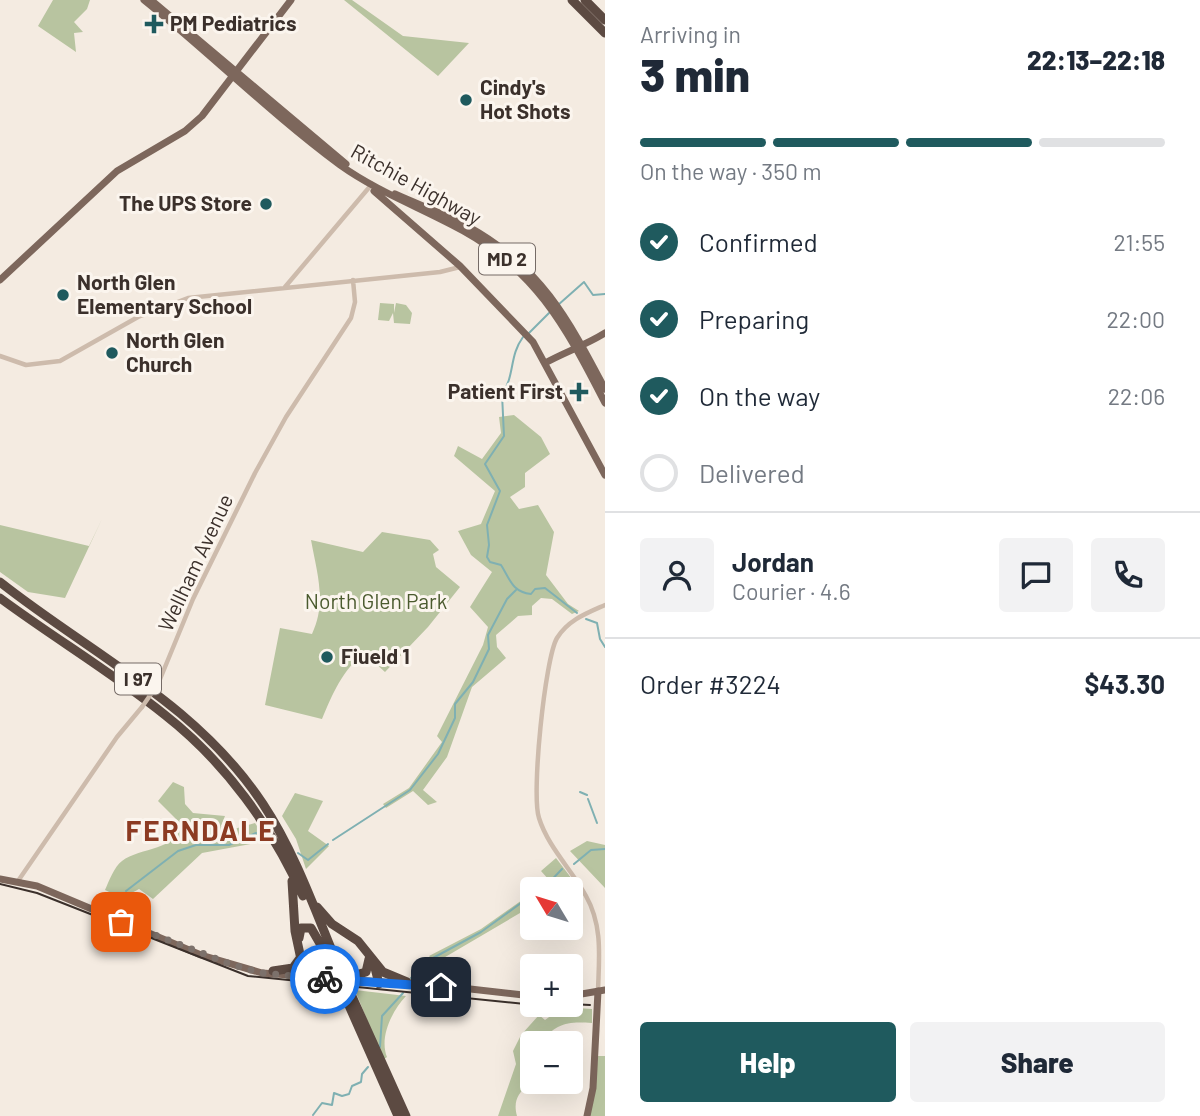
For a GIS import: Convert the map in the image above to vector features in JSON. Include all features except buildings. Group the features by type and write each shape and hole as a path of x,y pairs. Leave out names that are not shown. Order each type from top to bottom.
{"highway":[{"path":"572,0 605,33"},
{"path":"585,0 605,20"},
{"name":"I 97","path":"0,583 149,687 204,733 231,762 263,803 300,874 334,968"},
{"name":"I 97","path":"0,598 141,696 181,728 232,782 281,854 406,1116"},
{"path":"281,854 293,886 295,927 302,958 315,971 334,968"},
{"path":"300,874 321,913 356,940 380,979"},
{"path":"305,975 298,933 305,926 313,930 334,968"},
{"path":"334,968 332,943 338,934 353,940 369,959 380,979"},
{"path":"273,971 293,968 302,958"},
{"path":"349,977 366,972 369,959"},
{"path":"380,979 407,982"},
{"name":"I 97","path":"346,992 396,1116"}],"main road":[{"name":"Ritchie Highway","path":"144,0 237,75"},
{"name":"Ritchie Highway","path":"151,0 197,37 321,150 372,184 451,224 481,234 519,261 575,331 605,403"},
{"path":"164,0 162,6 171,16"},
{"path":"237,75 291,0"},
{"path":"0,280 117,171 202,116 297,0"},
{"path":"176,28 197,37"},
{"path":"372,184 404,217 460,266 527,336 545,363 605,475"},
{"name":"Ritchie Highway","path":"406,201 468,230 512,264 556,307 605,389"},
{"path":"404,217 406,201"},
{"path":"575,331 587,338 603,332"},
{"path":"545,363 603,332"},
{"path":"0,879 18,881 46,890 201,955 253,970 380,979"},
{"path":"253,970 305,975 334,968 349,977 520,996"},
{"path":"407,982 438,986"},
{"path":"583,993 601,990 594,1075 585,1116"}],"street":[{"path":"285,288 372,184"},
{"path":"0,356 21,365 53,363 81,351 140,316 182,300 440,272 460,266"},
{"name":"Wellham Avenue","path":"18,881 117,737 158,684 194,595 255,473 286,417 351,318 355,302 353,280"},
{"path":"601,990 599,941 594,915 585,895 543,828 535,793 554,644 569,624 605,605"}],"green space":[{"path":"53,0 90,0 87,9 74,22 83,32 74,33 76,52 38,26"},
{"path":"344,0 352,0 403,36 469,43 438,76"},
{"path":"380,303 394,304 394,313 396,303 406,305 412,313 410,324 394,323 393,313 389,321 378,320"},
{"path":"514,415 541,437 550,454 525,473 525,487 510,497 519,509 538,505 554,532 546,575 568,604 579,611 572,614 552,599 541,598 532,606 532,615 518,616 496,635 497,647 506,658 472,687 447,757 423,790 437,802 428,805 413,791 386,808 383,804 409,788 442,742 437,736 483,645 488,627 470,607 492,572 471,555 458,531 481,524 495,491 454,456 458,446 482,459 501,433 499,417"},
{"path":"102,519 65,598 28,592 0,572 0,525 89,546"},
{"name":"North Glen Park","path":"382,532 430,540 439,550 433,554 436,567 460,587 428,627 385,672 364,653 356,660 339,683 322,719 265,705 280,628 312,634 317,622 320,599 311,540 363,552"},
{"path":"173,782 184,787 185,804 193,813 225,816 221,826 227,831 255,823 267,841 202,853 153,899 139,889 122,895 105,890 114,870 122,861 166,844 178,832 180,823 158,801"},
{"path":"295,793 323,801 308,831 329,846 306,869 296,839 282,816"},
{"path":"587,841 605,845 605,888 570,851"},
{"path":"556,858 570,877 546,877 541,871"},
{"path":"520,901 520,913 435,963 429,956 481,929"},
{"path":"355,990 406,996 388,1025 385,1041 387,1057 383,1060"},
{"path":"583,1008 592,1009 592,1023 576,1022 551,1031 525,1031 537,1017 545,1020 549,1017 583,1017"},
{"path":"520,1037 520,1094 517,1098 517,1116 498,1116 516,1064 513,1051"},
{"path":"598,1056 605,1056 605,1116 590,1116"}],"waterway":[{"path":"558,305 584,282 593,295 605,294"},
{"path":"528,334 549,313"},
{"path":"523,337 502,394 504,436 485,464 500,491 487,525 487,557 490,562 501,565 512,584 520,591 531,594 535,589 545,588 577,613"},
{"path":"333,840 410,790 438,754 455,718 455,704 473,682 489,649 488,635 507,599 516,590"},
{"path":"586,619 597,623 600,639 605,647"},
{"path":"580,792 587,795"},
{"path":"588,799 597,823"},
{"path":"126,891 178,851 196,845 229,845 256,833 267,838"},
{"path":"298,853 308,860 328,844"},
{"path":"574,864 591,850 605,849"},
{"path":"554,877 562,869"},
{"path":"433,958 481,932 520,904"},
{"path":"411,978 428,962"},
{"path":"380,1047 382,1016 403,993"},
{"path":"313,1115 322,1103 332,1105 334,1093 342,1096 349,1094 352,1086 361,1082 362,1074 368,1067"}],"tram line":[{"path":"0,884 37,893 248,976 520,1003"},
{"path":"583,1005 590,1005"}],"way so far":[{"path":"121,922 233,965 262,973 325,979"}],"place":[{"name":"PM Pediatrics","path":"154,24"},
{"name":"Cindy's Hot Shots","path":"466,100"},
{"name":"The UPS Store","path":"266,204"},
{"name":"North Glen Elementary School","path":"63,295"},
{"name":"North Glen Church","path":"112,353"},
{"name":"Patient First","path":"579,392"},
{"name":"Fiueld 1","path":"327,657"}],"district":[{"name":"FERNDALE","path":"201,831"}],"route":[{"path":"325,979 441,987"}]}
